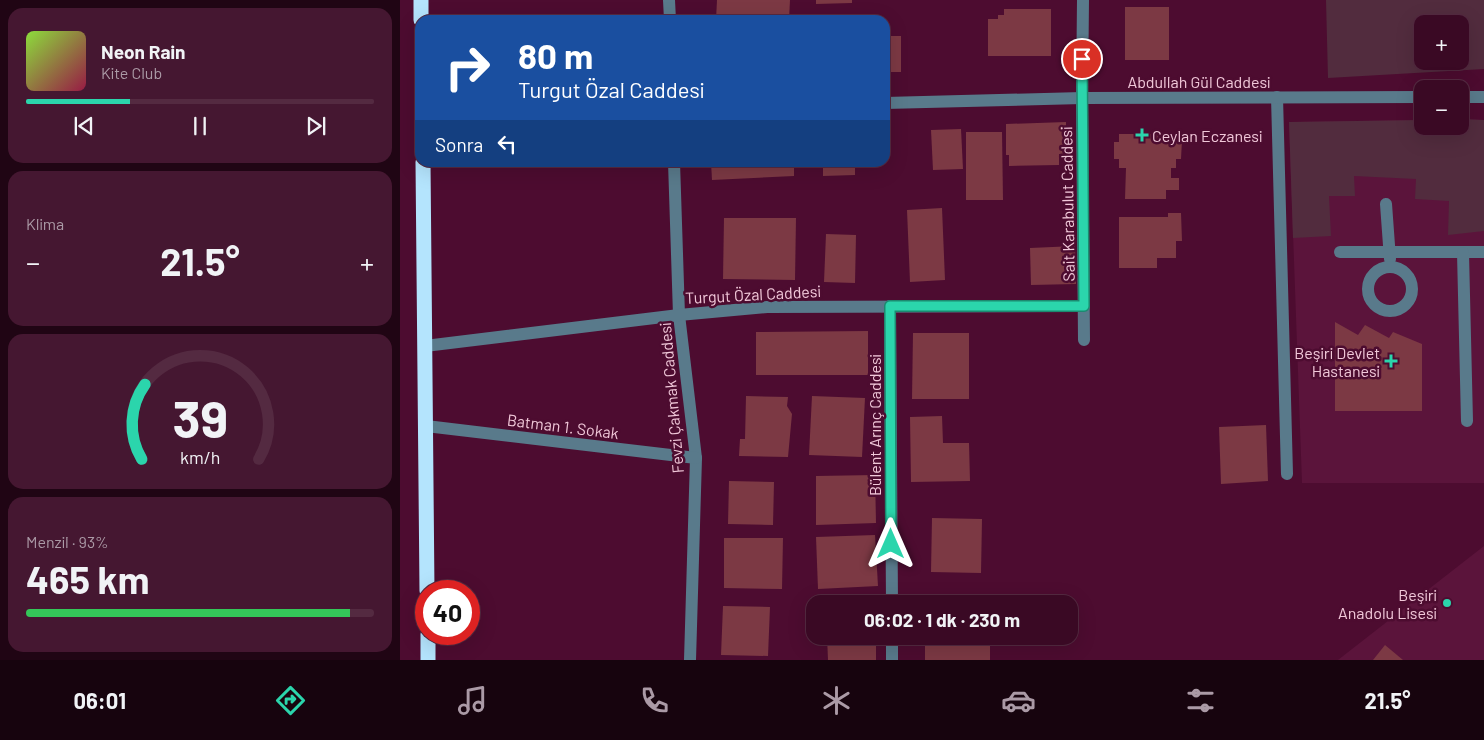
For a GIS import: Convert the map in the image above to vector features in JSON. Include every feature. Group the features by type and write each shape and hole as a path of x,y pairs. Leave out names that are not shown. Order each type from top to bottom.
{"highway":[{"path":"421,0 421,15"},
{"path":"423,167 428,580"},
{"path":"428,645 428,660"}],"street":[{"path":"670,0 670,15"},
{"name":"Sait Karabulut Caddesi","path":"1083,0 1084,340"},
{"path":"1277,97 1287,474"},
{"name":"Abdullah Gül Caddesi","path":"890,102 1082,98 1414,97"},
{"path":"1469,97 1484,97"},
{"name":"Fevzi Çakmak Caddesi","path":"674,167 679,314 696,458 690,660"},
{"path":"1386,204 1390,267"},
{"path":"1340,252 1484,252"},
{"path":"1463,253 1467,421"},
{"name":"Bülent Arınç Caddesi","path":"890,306 892,595"},
{"name":"Turgut Özal Caddesi","path":"425,346 679,314 767,307 1084,306"},
{"name":"Batman 1. Sokak","path":"426,426 696,458"},
{"path":"892,645 892,660"}],"shaded area":[{"path":"1326,0 1484,0 1484,69 1469,70 1469,15 1414,15 1414,70 1467,70 1328,78"},
{"name":"Beşiri Devlet Hastanesi","path":"1469,119 1484,120 1484,483 1302,483 1289,122 1414,120 1414,135 1469,135"},
{"path":"1469,119 1484,120 1484,231 1448,235 1449,201 1415,199 1416,179 1354,176 1355,196 1329,196 1331,236 1293,238 1289,122 1414,120 1414,135 1469,135"},
{"name":"Beşiri Anadolu Lisesi","path":"1484,546 1484,660 1338,660"}],"building":[{"path":"717,0 790,0 789,15 716,15"},
{"path":"816,0 852,0 852,3 816,4"},
{"path":"1125,7 1169,7 1169,60 1125,60"},
{"path":"1004,9 1051,9 1051,56 988,56 988,19 998,19 998,15 1004,15"},
{"path":"890,36 901,36 901,72 890,72"},
{"path":"1066,122 1066,154 1059,154 1059,165 1009,166 1009,155 1006,155 1006,124"},
{"path":"961,129 963,169 933,170 931,130"},
{"path":"966,132 1002,132 1003,200 966,200"},
{"path":"1119,134 1175,134 1175,140 1182,140 1181,159 1176,159 1176,168 1171,168 1171,178 1179,178 1179,190 1166,190 1166,199 1125,199 1126,168 1119,168 1119,159 1114,159 1114,142 1119,142"},
{"path":"711,167 794,167 794,176 712,180"},
{"path":"823,167 855,167 855,175 823,176"},
{"path":"942,208 945,280 910,282 907,210"},
{"path":"1168,213 1181,213 1182,241 1176,241 1176,258 1157,258 1157,268 1119,268 1119,217 1168,217"},
{"path":"724,218 796,218 795,280 723,279"},
{"path":"826,234 856,235 855,283 824,282"},
{"path":"1075,246 1076,284 1031,285 1030,248"},
{"path":"1335,322 1358,335 1365,325 1389,338 1393,332 1422,344 1422,411 1335,411"},
{"path":"868,331 868,375 756,375 756,332"},
{"path":"913,333 969,333 969,399 912,399"},
{"path":"746,396 788,397 787,406 792,414 788,457 739,456 740,439 745,439"},
{"path":"812,396 865,398 862,457 809,455"},
{"path":"942,416 943,443 969,443 970,481 911,482 910,417"},
{"path":"1266,425 1268,481 1221,484 1219,427"},
{"path":"875,475 876,523 816,525 816,476"},
{"path":"729,481 774,482 773,525 728,524"},
{"path":"932,518 982,519 981,573 931,572"},
{"path":"875,535 878,586 818,589 816,537"},
{"path":"724,538 783,538 782,589 724,588"},
{"path":"723,606 770,607 768,656 721,655"},
{"path":"827,645 876,645 876,660 828,660"},
{"path":"925,645 990,645 990,660 925,660"},
{"path":"1385,645 1403,660 1373,660"}],"place":[{"name":"Ceylan Eczanesi","path":"1142,135"},
{"name":"Beşiri Devlet Hastanesi","path":"1391,361"},
{"name":"Beşiri Anadolu Lisesi","path":"1447,603"}],"route":[{"path":"891,544 890,306 1084,306 1082,59"}]}
